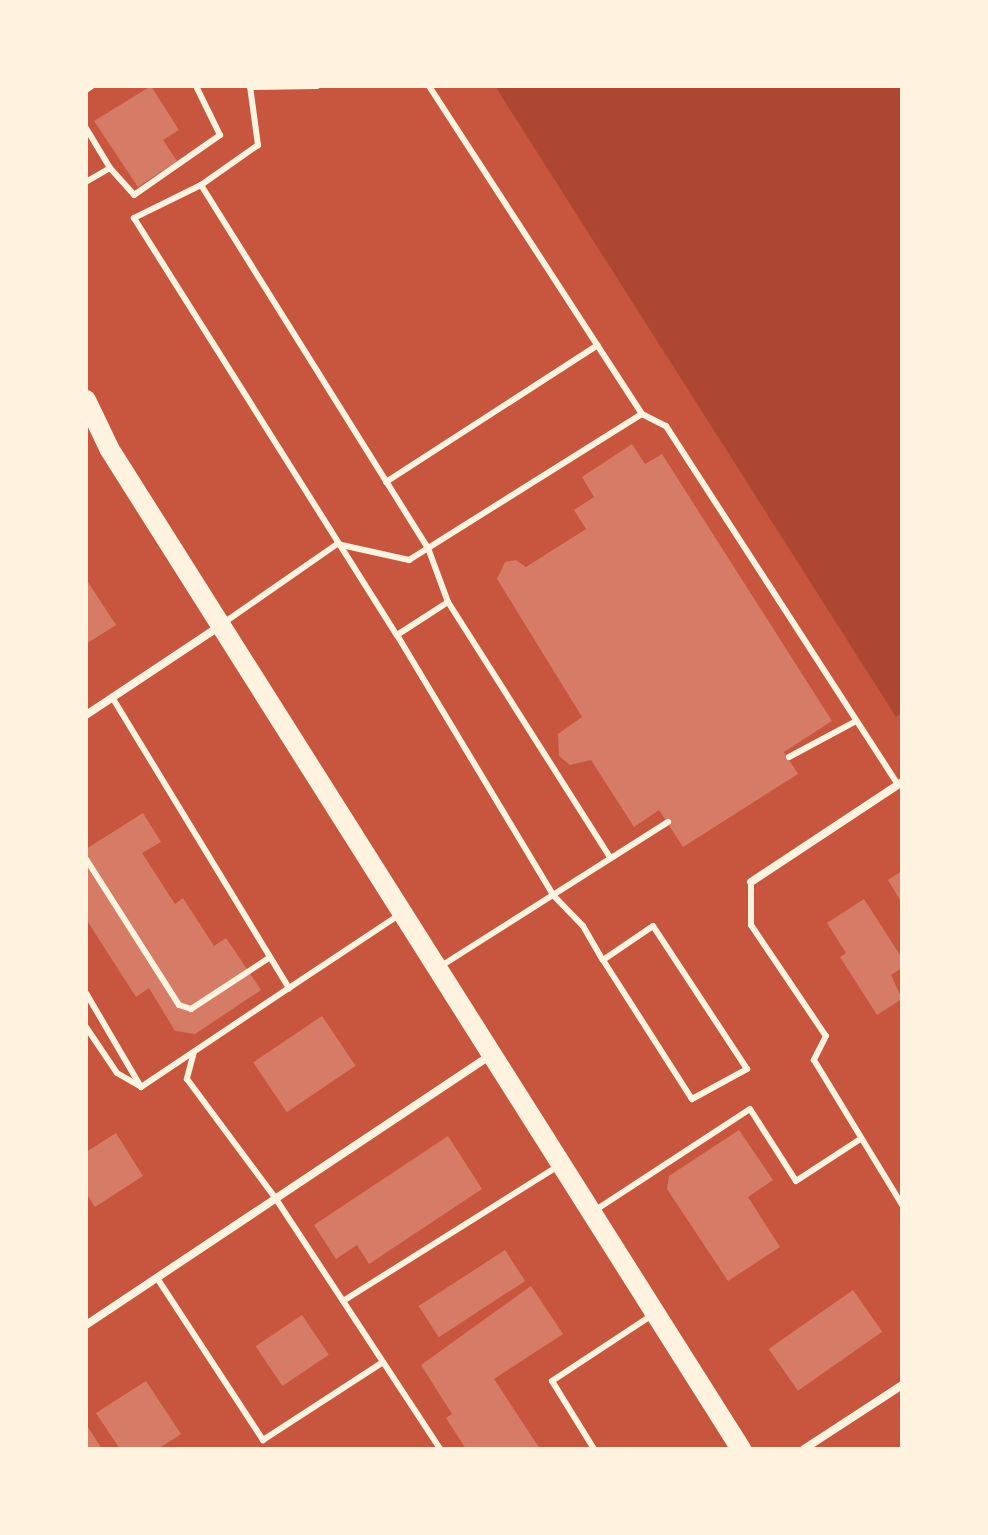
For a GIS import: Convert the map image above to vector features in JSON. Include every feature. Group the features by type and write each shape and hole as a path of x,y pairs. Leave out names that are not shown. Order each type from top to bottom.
{"main road":[{"path":"86,400 110,450 741,1449"},
{"path":"86,430 110,450"}],"street":[{"path":"86,715 221,625"},
{"path":"751,882 900,783"},
{"path":"86,1325 491,1056"},
{"path":"804,1449 902,1385"}],"lane":[{"path":"86,90 92,86"},
{"path":"86,128 110,168 134,195 220,135 196,86"},
{"path":"317,86 250,87 258,145 201,185 134,218 397,635 553,895 583,926 603,960 692,1099 747,1069 653,926 603,960"},
{"path":"429,86 642,414 666,426 856,721 900,783"},
{"path":"86,182 110,168"},
{"path":"201,185 428,548 448,602 610,857"},
{"path":"386,482 598,345"},
{"path":"221,625 337,544 409,560 642,414"},
{"path":"397,635 448,602"},
{"path":"112,697 289,988"},
{"path":"789,757 856,721"},
{"path":"437,969 668,822"},
{"path":"86,859 179,1005 191,1009 269,958"},
{"path":"751,882 751,925 826,1036 814,1060 859,1140 902,1205"},
{"path":"141,1087 402,913"},
{"path":"86,993 141,1087"},
{"path":"86,1027 117,1073 141,1087"},
{"path":"194,1052 187,1079 276,1199 440,1449"},
{"path":"591,1213 750,1109 796,1181 859,1140"},
{"path":"343,1301 560,1165"},
{"path":"157,1278 263,1440 383,1362"},
{"path":"594,1449 552,1381 655,1313"}],"shaded area":[{"path":"495,86 902,86 902,713 896,717"}],"building":[{"path":"151,86 179,130 163,140 177,161 138,187 94,121"},
{"path":"632,444 645,464 662,454 832,721 784,752 798,774 683,847 659,810 634,827 591,760 570,765 559,756 558,734 582,717 497,579 505,562 516,560 526,567 586,529 574,510 594,497 582,477"},
{"path":"86,579 116,625 86,644"},
{"path":"143,813 161,842 142,853 175,904 183,898 214,946 226,938 261,990 195,1034 175,1031 149,988 136,997 86,919 86,849"},
{"path":"902,871 902,903 888,880"},
{"path":"864,899 902,958 902,968 891,975 902,999 877,1015 840,957 846,953 827,923"},
{"path":"322,1016 356,1066 287,1112 253,1062"},
{"path":"739,1130 773,1180 748,1197 780,1247 728,1281 667,1189 669,1176"},
{"path":"116,1133 143,1176 95,1207 86,1193 86,1152"},
{"path":"448,1136 482,1189 369,1264 357,1245 336,1259 314,1225"},
{"path":"505,1250 525,1281 439,1337 419,1306"},
{"path":"531,1286 563,1334 494,1379 540,1449 466,1449 446,1418 452,1414 421,1365"},
{"path":"853,1290 882,1332 798,1391 769,1349"},
{"path":"302,1315 329,1355 282,1386 256,1346"},
{"path":"146,1381 181,1434 158,1449 120,1449 96,1413"},
{"path":"86,1424 102,1449 86,1449"}]}
